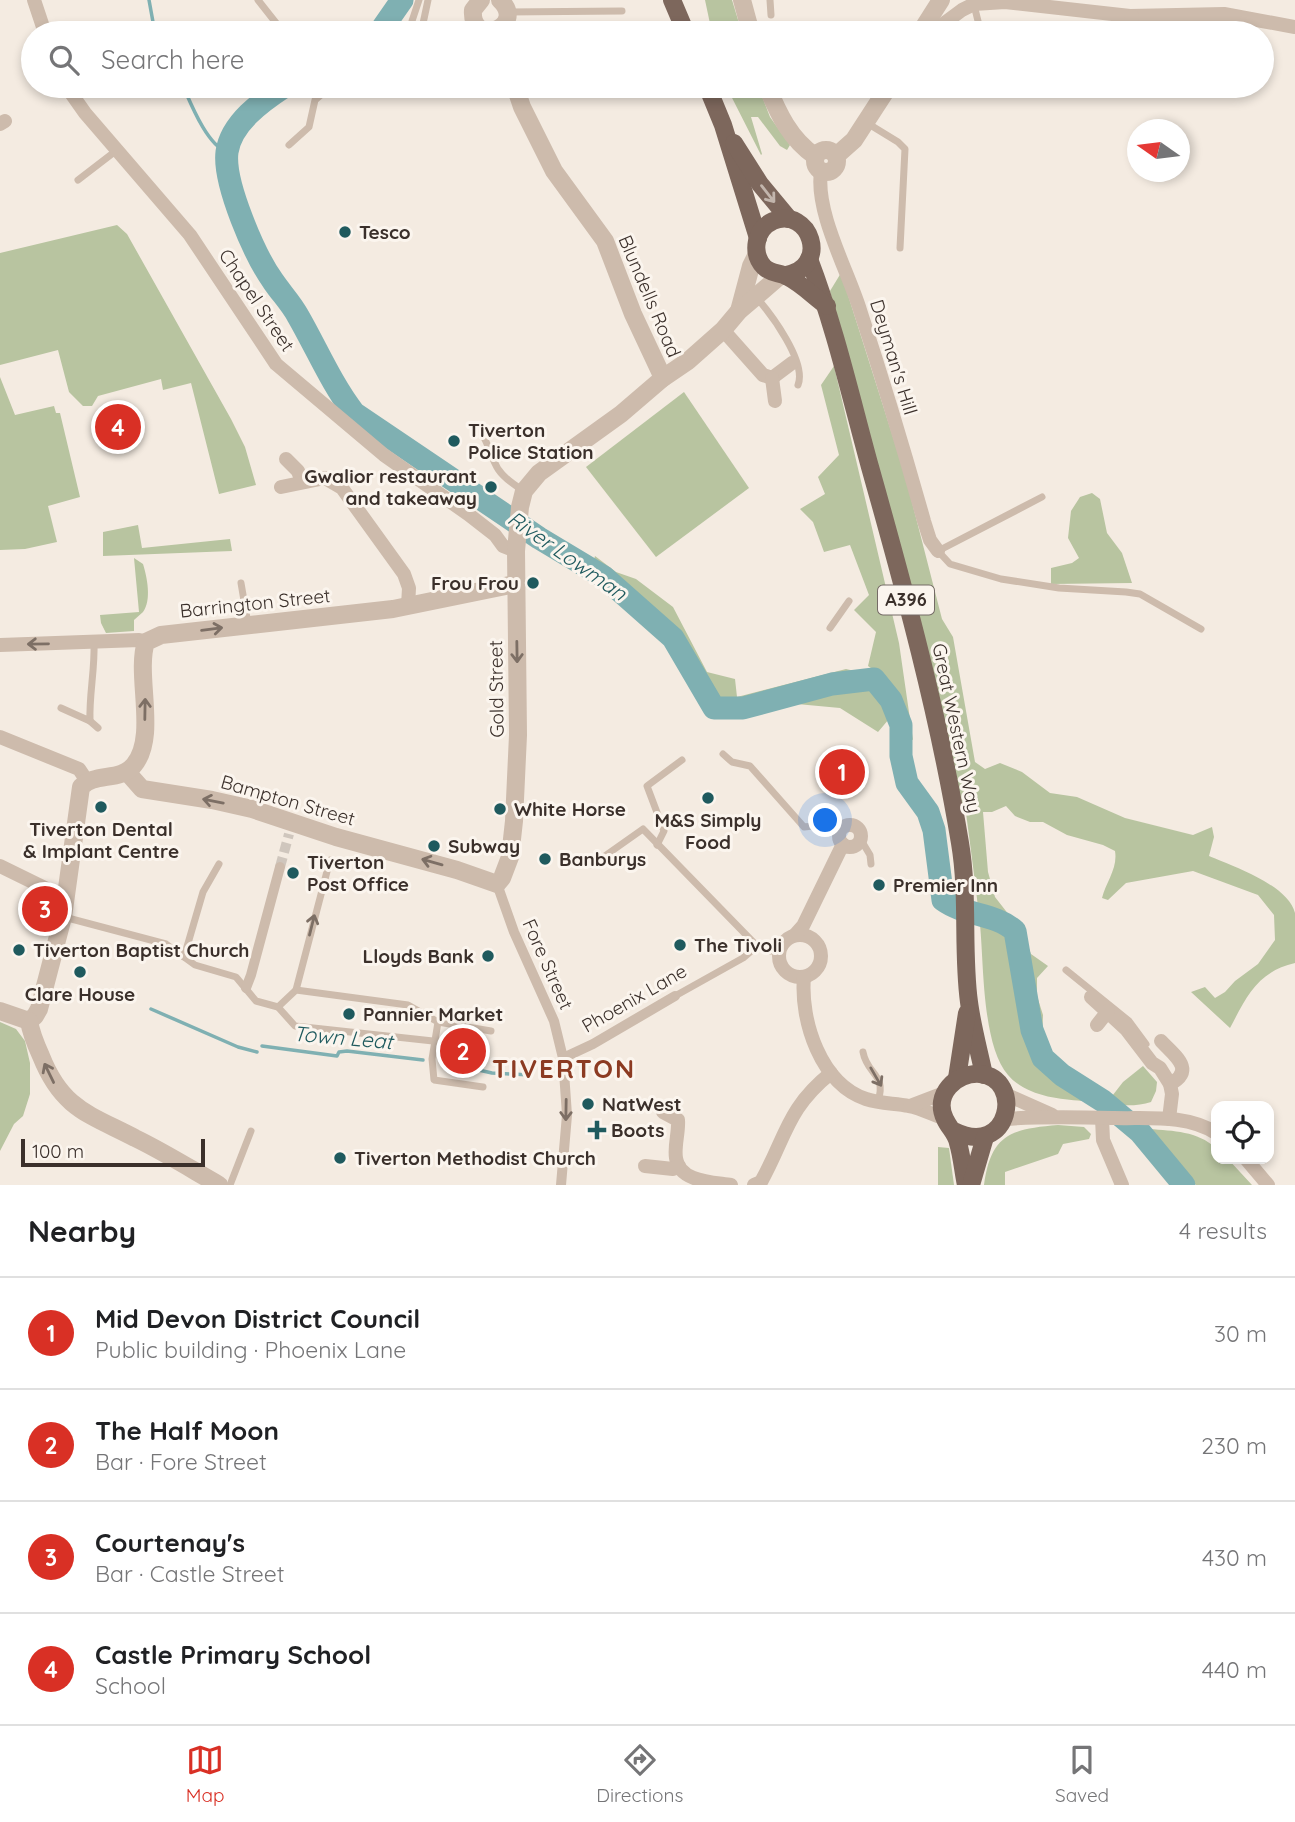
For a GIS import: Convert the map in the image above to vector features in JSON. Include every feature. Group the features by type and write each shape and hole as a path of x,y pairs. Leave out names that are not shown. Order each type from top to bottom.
{"main road":[{"path":"672,0 681,21"},
{"name":"A396","path":"713,98 723,125 757,246"},
{"name":"A396","path":"723,125 760,184 789,219 797,222 809,234 812,242 809,259 827,306"},
{"path":"789,219 767,225 757,246 763,266 784,275 827,306"},
{"path":"784,275 800,270 809,259"},
{"name":"Great Western Way","path":"827,306 924,668 961,846 966,899 969,1001"},
{"name":"A396","path":"969,1001 984,1074"},
{"name":"A396","path":"957,1078 969,1001"},
{"path":"967,1074 984,1074 994,1080 1005,1094 1007,1106 1004,1119 998,1128 985,1138 968,1185 942,1108 944,1093 957,1078 967,1074"},
{"path":"949,1125 967,1138 985,1138"}],"street":[{"path":"34,0 41,21"},
{"path":"474,21 473,10 481,0"},
{"path":"741,0 747,21"},
{"path":"930,21 941,0"},
{"path":"1130,21 1131,0"},
{"path":"944,21 974,4 1023,2 1131,16 1224,14 1262,21"},
{"path":"1274,23 1295,27"},
{"name":"Chapel Street","path":"74,98 190,235 282,371 384,455 495,535 503,546 517,543"},
{"name":"Blundells Road","path":"519,98 554,171 606,241 633,314 663,378"},
{"path":"773,98 786,126 818,164"},
{"path":"818,164 819,152 828,150 836,156 854,140 881,98"},
{"name":"Deyman's Hill","path":"818,164 821,199 826,216 859,307 923,520 930,540 938,551"},
{"path":"739,311 757,246"},
{"path":"522,499 539,473 621,414 663,378 688,361 723,330 755,296 784,275"},
{"path":"723,330 763,375 772,378"},
{"path":"772,378 792,363"},
{"path":"772,378 775,401"},
{"path":"286,459 298,471 302,482"},
{"path":"281,487 325,478 342,488 404,574 409,588 408,606"},
{"name":"Gold Street","path":"497,884 510,857 514,821 518,734 515,584 522,499"},
{"name":"Barrington Street","path":"0,645 139,640 146,642 161,635 408,606 515,584"},
{"path":"29,1021 39,1009 65,906 81,787 87,781 122,775 140,757 144,735 146,642"},
{"path":"0,737 79,769 87,781"},
{"name":"Bampton Street","path":"127,772 137,785 154,793 212,800 334,842 431,862 497,884"},
{"path":"819,895 814,922 815,941 821,953 819,965 810,975 792,976 782,969 778,957 784,941 795,935 803,926 819,895 841,838 851,847 861,840"},
{"path":"0,866 51,891 65,906"},
{"path":"246,988 280,867"},
{"path":"0,875 65,906"},
{"name":"Fore Street","path":"497,884 514,932 554,1021 563,1058 567,1115 561,1185"},
{"path":"795,935 809,937 815,941"},
{"path":"804,977 803,991 809,1022 822,1060 831,1073 852,1093 878,1102 909,1106 949,1125"},
{"name":"Phoenix Lane","path":"563,1058 593,1044 675,996"},
{"path":"1091,997 1126,1029 1152,1063 1160,1068 1170,1084 1172,1094 1169,1119"},
{"path":"0,1011 29,1021"},
{"path":"1097,1025 1108,1011"},
{"path":"29,1021 30,1030 48,1073 55,1086 70,1102 86,1114 219,1185"},
{"path":"1161,1041 1180,1061 1183,1069 1179,1079 1170,1084"},
{"path":"754,1185 761,1182 798,1105 831,1073"},
{"path":"909,1106 944,1093"},
{"path":"1005,1094 1055,1116"},
{"path":"663,1112 678,1119 676,1155 679,1166 690,1178 731,1185"},
{"path":"1004,1119 1055,1116 1148,1118 1189,1121 1211,1127"},
{"path":"1108,1118 1103,1140 1122,1185"},
{"path":"1250,1164 1268,1185"},
{"path":"645,1166 673,1169 679,1166"}],"lane":[{"path":"258,0 275,21"},
{"path":"412,21 419,0"},
{"path":"422,21 428,0"},
{"path":"770,0 771,15"},
{"path":"974,4 978,21"},
{"path":"504,6 622,11"},
{"path":"289,145 309,127 317,98"},
{"path":"866,123 905,149 900,248"},
{"path":"78,180 117,150"},
{"path":"755,296 777,323 799,366 799,385"},
{"path":"474,425 488,443 498,470 513,484 522,499"},
{"path":"1042,497 938,551 950,564 1001,579 1059,588 1140,594 1201,629"},
{"path":"241,583 248,625"},
{"path":"830,628 849,601"},
{"path":"90,721 89,690 95,673 94,643"},
{"path":"61,708 90,721 98,728"},
{"path":"723,754 732,762 750,766 804,827 813,826 841,838"},
{"path":"657,845 664,831 647,786 682,760"},
{"path":"592,865 643,829 757,946 779,951"},
{"path":"861,840 870,855 871,864"},
{"path":"278,1007 296,990 330,860"},
{"path":"184,957 203,892 219,864"},
{"path":"65,906 166,944 203,968 236,976 256,1001 278,1007 295,1026 433,1041"},
{"name":"Phoenix Lane","path":"675,996 743,958 757,946"},
{"path":"1066,970 1129,1021 1159,1061 1160,1068"},
{"path":"296,990 408,1005 438,1022 491,1031"},
{"path":"438,1022 433,1041 434,1080 483,1087"},
{"path":"863,1052 864,1059 876,1073 881,1085 878,1102"},
{"path":"230,1185 251,1131"}],"green space":[{"path":"705,0 732,0 738,21 709,21"},
{"path":"732,98 763,98 770,117 790,145 787,150 780,146 758,117 751,117 761,155"},
{"path":"117,225 127,234 231,419 245,447 256,485 219,494 191,383 163,390 161,379 98,396 92,406 83,406 69,392 58,350 0,365 0,253"},
{"path":"841,273 905,475 942,619 953,637 975,762 985,769 1000,763 1022,772 1050,793 1077,797 1125,818 1193,835 1212,827 1214,837 1209,856 1271,885 1290,903 1295,913 1295,963 1271,972 1262,979 1248,996 1230,1028 1191,992 1205,987 1215,998 1225,992 1258,964 1275,940 1274,915 1258,895 1193,871 1126,883 1108,900 1102,898 1113,869 1115,851 1067,835 1043,822 1030,822 1015,816 1006,806 992,812 983,812 988,872 995,897 1023,933 1031,954 1048,966 1037,978 1037,996 1043,1015 1042,1042 1069,1077 1109,1100 1123,1082 1143,1066 1157,1082 1151,1102 1117,1105 1042,1095 1015,1082 999,1062 993,1045 986,1004 980,925 966,813 962,813 955,775 830,291"},
{"path":"834,366 899,643 913,740 892,730 889,680 868,666 876,632 854,610 869,595 850,545 824,552 813,522 800,509 825,494 818,477 839,455 821,385"},
{"path":"0,377 15,415 54,406 56,413 60,413 80,497 48,506 57,542 25,549 0,550"},
{"path":"684,392 749,488 656,557 586,467"},
{"path":"1092,493 1100,499 1107,533 1122,553 1132,583 1051,584 1051,568 1072,563 1079,558 1068,538 1071,511 1080,497"},
{"path":"138,525 142,548 230,539 232,551 103,556 103,532"},
{"path":"595,556 616,572 636,579 673,607 707,672 735,679 737,697 846,669 867,674 889,719 878,732 840,708 797,704 718,719 682,654 632,607 590,574"},
{"path":"134,558 143,564 145,569 148,588 146,607 134,620 134,631 106,633 100,615 139,612"},
{"path":"0,1022 16,1029 25,1041 30,1063 30,1094 23,1116 14,1124 0,1151"},
{"path":"1058,1125 1084,1127 1091,1134 1089,1139 1063,1144 1058,1154 1005,1172 1005,1185 984,1185 992,1155 1006,1137 1028,1129"},
{"path":"1149,1129 1185,1133 1209,1142 1211,1164 1233,1164 1252,1185 1196,1185"},
{"path":"938,1147 949,1148 954,1185 938,1185"}],"waterway":[{"path":"149,0 153,21"},
{"name":"River Lowman","path":"387,21 402,0"},
{"path":"188,98 206,133 227,152"},
{"name":"River Lowman","path":"269,98 241,122 230,141 227,152 230,182 242,219 266,270 295,311 331,378 354,413 539,538 604,577 673,638 714,708 743,708 832,684 874,679 891,700 901,725 901,756 907,783 928,812 934,830 943,900 998,921 1015,931 1032,1030 1043,1058 1062,1075 1103,1101 1140,1132 1184,1185"},
{"name":"Town Leat","path":"151,1009 238,1047 257,1052"},
{"name":"Town Leat","path":"262,1046 337,1056 339,1052 347,1051 423,1060"},
{"name":"Town Leat","path":"443,1062 492,1073 530,1075"}],"tunnel":[{"path":"280,867 289,834"}],"place":[{"name":"Tesco","path":"345,232"},
{"name":"Castle Primary School","path":"118,427"},
{"name":"Tiverton Police Station","path":"454,441"},
{"name":"Gwalior restaurant and takeaway","path":"491,487"},
{"name":"Frou Frou","path":"533,583"},
{"name":"Mid Devon District Council","path":"842,772"},
{"name":"M&S Simply Food","path":"708,798"},
{"name":"Tiverton Dental & Implant Centre","path":"101,807"},
{"name":"White Horse","path":"500,809"},
{"name":"Subway","path":"434,846"},
{"name":"Banburys","path":"545,859"},
{"name":"Tiverton Post Office","path":"293,873"},
{"name":"Premier Inn","path":"879,885"},
{"name":"Courtenay's","path":"45,909"},
{"name":"The Tivoli","path":"680,945"},
{"name":"Tiverton Baptist Church","path":"19,950"},
{"name":"Lloyds Bank","path":"488,956"},
{"name":"Clare House","path":"80,972"},
{"name":"Pannier Market","path":"349,1014"},
{"name":"The Half Moon","path":"463,1051"},
{"name":"NatWest","path":"588,1104"},
{"name":"Boots","path":"597,1130"},
{"name":"Tiverton Methodist Church","path":"340,1158"}],"district":[{"name":"TIVERTON","path":"564,1069"}]}
